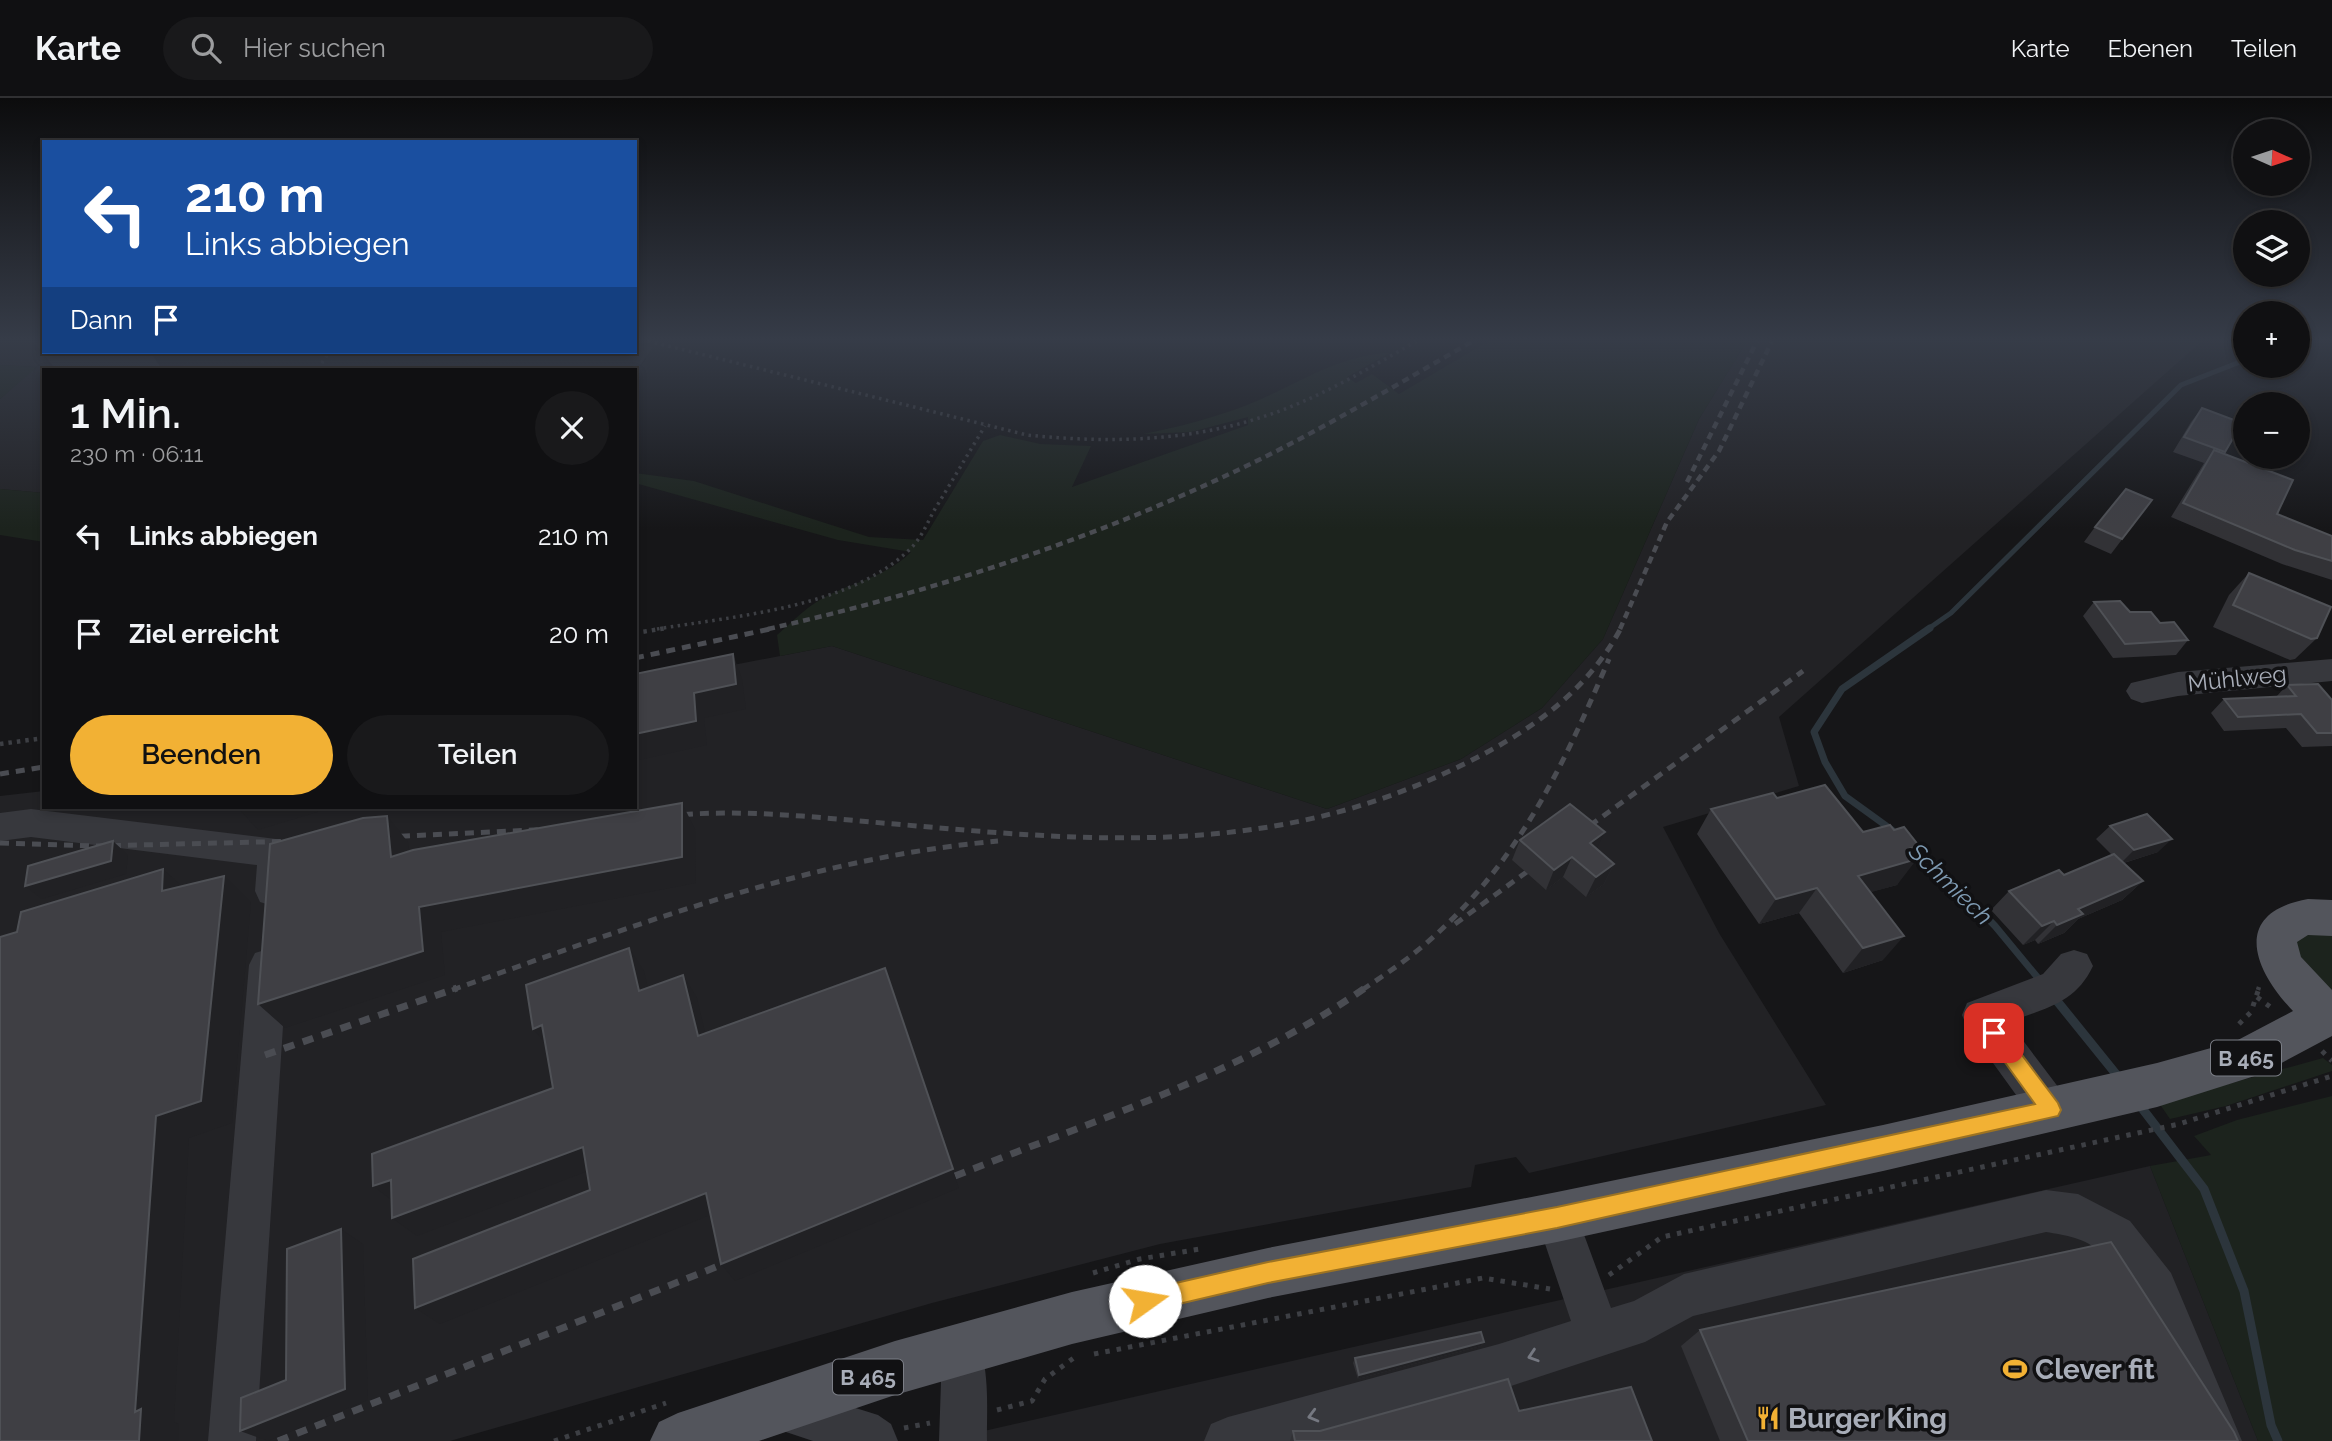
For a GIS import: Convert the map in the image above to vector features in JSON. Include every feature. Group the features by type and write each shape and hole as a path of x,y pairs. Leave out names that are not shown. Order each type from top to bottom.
{"main road":[{"path":"2330,1016 2304,996 2286,975 2277,954 2277,945 2278,936 2288,923 2305,917 2332,918"},
{"name":"B 465","path":"678,1441 959,1348 1072,1318 1268,1273 1557,1217 2051,1110 2122,1115 2157,1085 2245,1059 2330,1016"}],"street":[{"name":"Mühlweg","path":"2142,691 2178,684 2332,670"},
{"path":"0,827 30,823 276,853 232,1441"},
{"path":"2051,1110 1981,1015 2056,982"},
{"path":"1228,1441 1499,1367 1645,1320 1684,1296 2046,1211 2078,1215 2115,1236 2155,1289 2218,1441"},
{"path":"1557,1217 1598,1335"},
{"path":"959,1348 964,1394 963,1441"},
{"path":"776,1407 861,1432 874,1441"}],"path":[{"path":"899,404 985,426 1067,439 1147,439 1208,432 1261,418 1298,404"},
{"path":"637,633 817,597 856,584 891,564 913,546 985,426"},
{"path":"0,744 42,738"},
{"path":"2122,1115 2179,1124 2332,1076"}],"shaded area":[{"path":"0,404 42,404 42,493 0,489"},
{"path":"1249,404 1708,404 1699,419 1603,639 1542,708 1461,759 1327,809 832,646 780,656 777,635 805,610 827,596 889,569 911,552 838,540 637,484 637,473 694,481 869,537 923,540 983,441 1000,435 1040,444 1091,446 1072,487 1248,425 1248,417 1191,432 1143,434"},
{"path":"1708,404 2131,404 1779,717 1799,786 1663,827 1719,933 1826,1105 1529,1173 1516,1157 1475,1165 1471,1187 1160,1244 932,1303 450,1441 0,1441 0,796 42,791 42,809 637,809 637,684 832,646 1327,809 1461,759 1542,708 1603,639 1699,419"},
{"path":"0,489 42,493 42,542 0,535"},
{"path":"2332,928 2332,1003 2309,985 2294,942 2302,933"},
{"path":"2323,1058 2332,1065 2332,1071 2226,1106 2170,1119 2159,1103"},
{"path":"2332,1096 2332,1441 2258,1441 2150,1166 2211,1155 2194,1136 2237,1120"},
{"path":"2150,1166 2258,1441 940,1441"}],"building":[{"path":"2202,408 2233,420 2233,438 2225,452 2184,437"},
{"path":"2214,450 2233,457 2233,469 2264,469 2293,480 2277,514 2332,536 2332,561 2295,550 2183,503"},
{"path":"2126,489 2152,500 2122,539 2095,527"},
{"path":"2249,573 2331,607 2317,638 2311,639 2233,605"},
{"path":"2120,601 2130,612 2151,612 2160,623 2174,622 2188,640 2125,644 2094,602"},
{"path":"733,654 736,684 694,693 696,721 637,734 637,674"},
{"path":"2318,684 2332,700 2332,733 2317,733 2301,714 2238,717 2224,699 2296,696 2287,685"},
{"path":"1825,785 1863,832 1890,825 1894,830 1904,827 1919,846 1908,849 1917,859 1858,876 1904,936 1863,948 1817,888 1776,899 1711,809 1773,793 1777,798"},
{"path":"682,803 682,857 419,907 423,951 258,1004 270,844 363,818 387,816 391,857 413,850"},
{"path":"1570,804 1605,832 1590,843 1614,864 1596,877 1572,857 1554,870 1520,840"},
{"path":"2147,814 2172,839 2134,850 2110,826"},
{"path":"113,841 111,861 25,886 28,866"},
{"path":"2114,854 2143,881 2078,909 2083,914 2057,925 2054,921 2042,926 2009,891 2059,870 2064,875"},
{"path":"163,869 162,891 224,876 201,1101 156,1116 135,1412 141,1409 139,1441 0,1441 0,937 17,932 21,912"},
{"path":"629,948 639,991 683,975 698,1036 885,968 953,1169 721,1264 706,1193 415,1308 413,1259 590,1190 583,1147 392,1218 391,1180 373,1186 372,1154 553,1088 542,1025 533,1029 526,985"},
{"path":"341,1229 345,1389 240,1431 241,1398 286,1380 287,1249"},
{"path":"2111,1242 2238,1441 1748,1441 1700,1330"},
{"path":"1481,1332 1484,1342 1359,1375 1355,1358"},
{"path":"1508,1379 1519,1411 1631,1387 1652,1441 1295,1441 1293,1431 1320,1431"}],"waterway":[{"name":"Schmiech","path":"1928,629 1951,613 2162,404"},
{"name":"Schmiech","path":"1892,830 1845,796 1825,762 1814,732 1842,689 1930,628"},
{"name":"Schmiech","path":"1910,843 1922,851 1995,926 2043,984"},
{"name":"Schmiech","path":"2053,996 2120,1079"},
{"name":"Schmiech","path":"2138,1103 2204,1189 2244,1291 2271,1425 2278,1441"}],"railway":[{"path":"768,629 889,599 1067,542 1240,469 1364,404"},
{"path":"1687,482 1726,404"},
{"path":"1620,629 1667,522 1719,451 1742,404"},
{"path":"637,658 775,628"},
{"path":"668,816 725,813 782,815 1112,838 1252,830 1321,816 1390,796 1484,754 1530,726 1572,693 1606,652 1621,628"},
{"path":"1364,989 1416,952 1456,915 1485,883 1533,814 1554,777 1609,659"},
{"path":"1577,835 1803,671"},
{"path":"0,774 42,767"},
{"path":"385,837 553,829"},
{"path":"0,843 97,846 301,841"},
{"path":"452,990 653,920 789,879 927,850 998,841"},
{"path":"1455,924 1543,860"},
{"path":"265,1055 457,988"},
{"path":"955,1176 1113,1115 1218,1070 1268,1046 1364,989"},
{"path":"278,1441 731,1261"}],"place":[{"name":"Clever fit","path":"2015,1369"},
{"name":"Burger King","path":"1768,1418"}],"route":[{"path":"1145,1301 1268,1273 1557,1217 2051,1110 1994,1033"}]}
